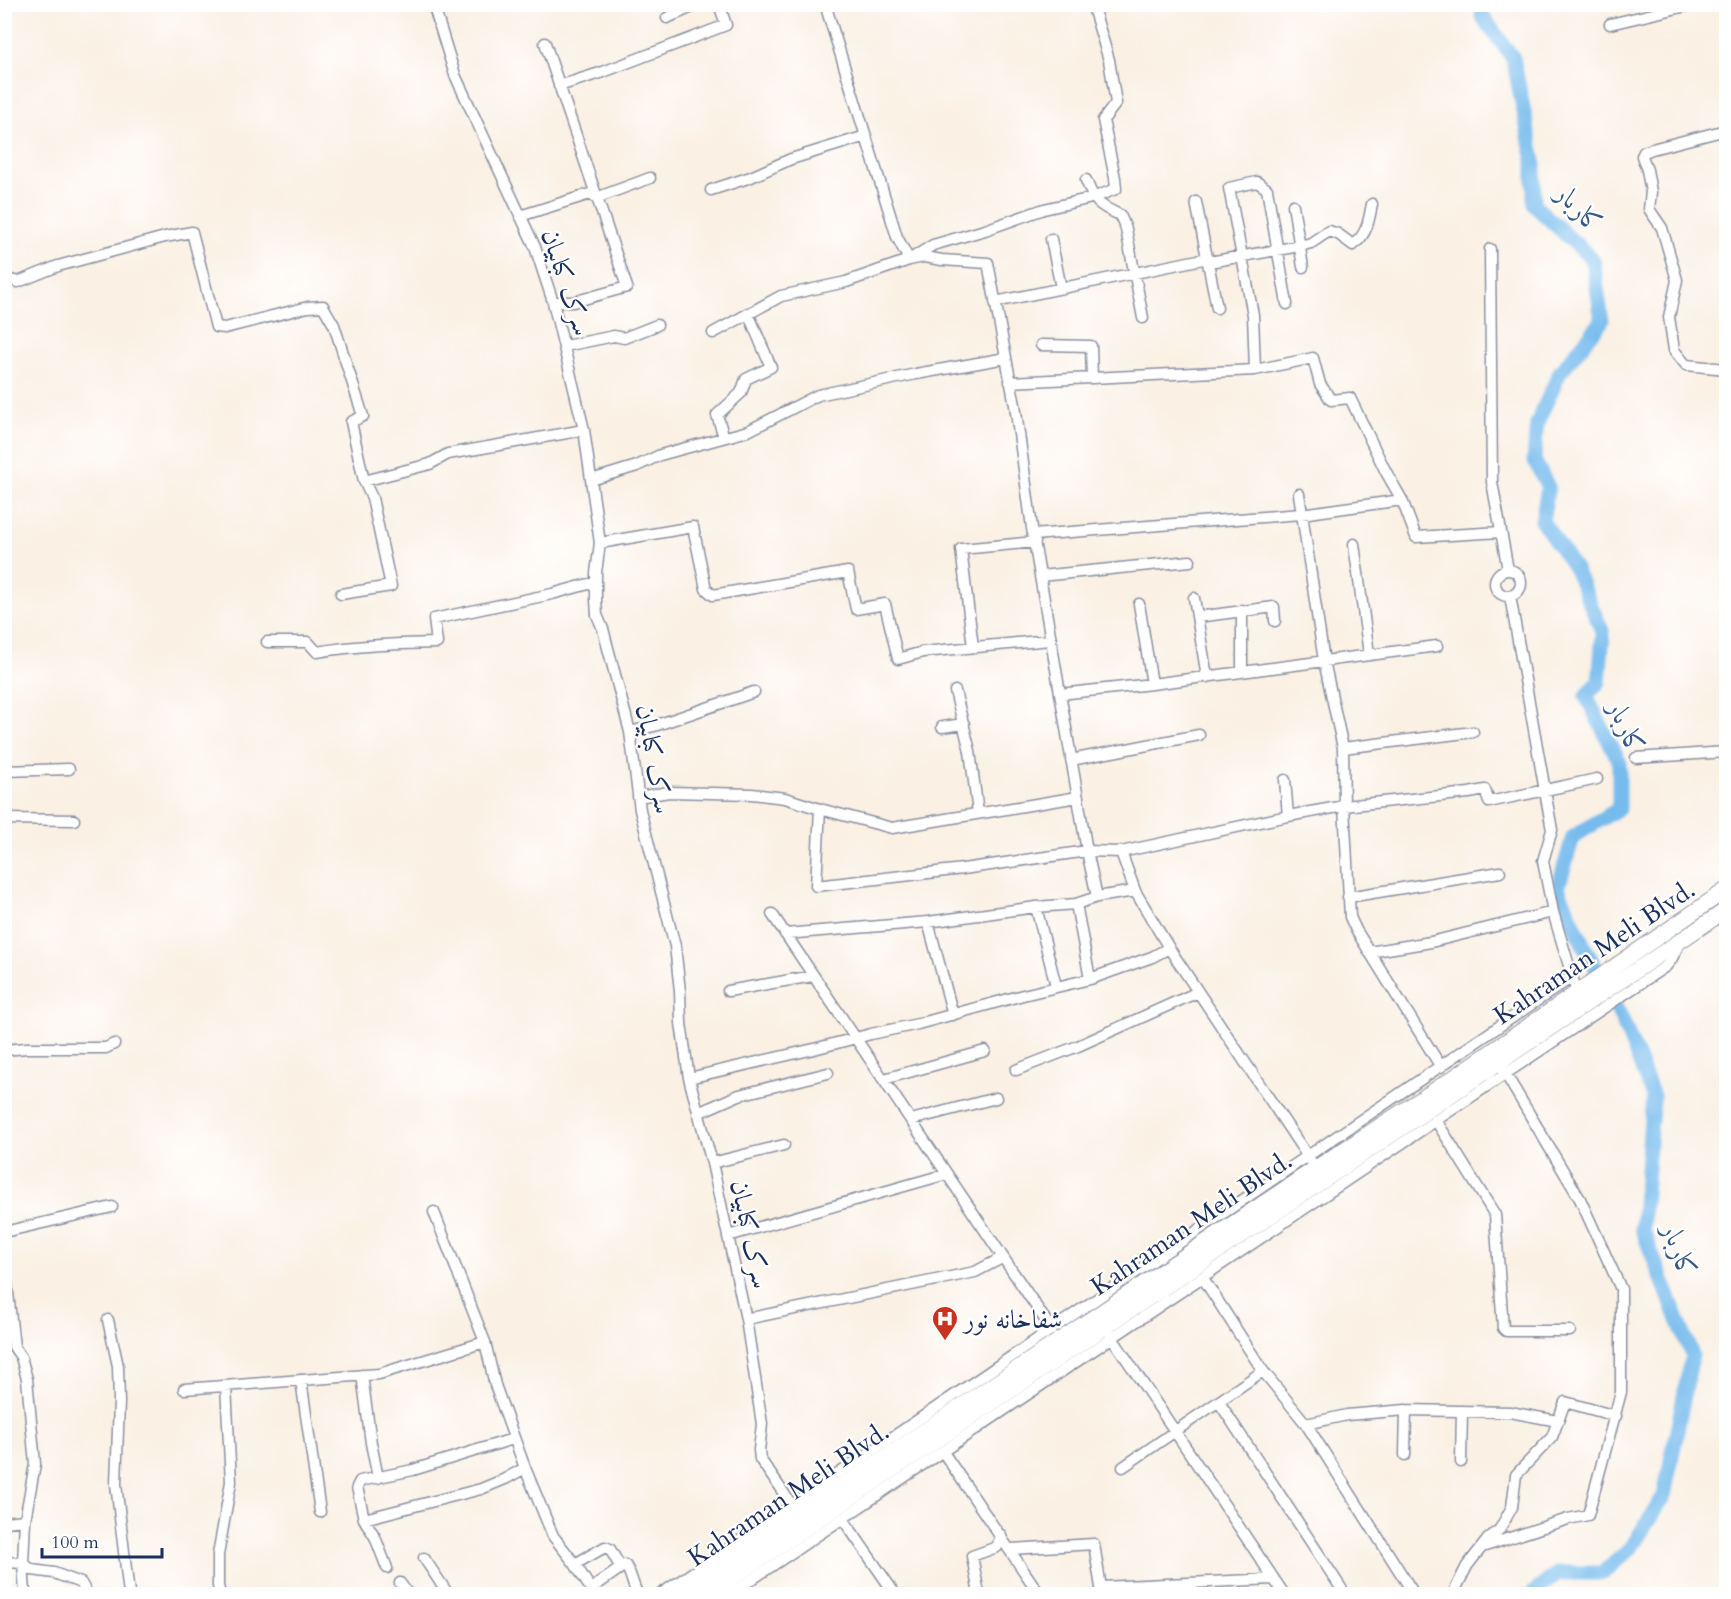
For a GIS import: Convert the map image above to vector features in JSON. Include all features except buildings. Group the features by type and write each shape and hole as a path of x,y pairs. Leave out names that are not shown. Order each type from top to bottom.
{"highway":[{"name":"Kahraman Meli Blvd.","path":"1621,980 1726,890"},
{"name":"Kahraman Meli Blvd.","path":"681,1594 1101,1322 1316,1168 1460,1073 1582,995 1621,980 1726,910"},
{"name":"Kahraman Meli Blvd.","path":"1316,1168 1503,1069 1582,995"},
{"name":"Kahraman Meli Blvd.","path":"708,1594 800,1516"}],"street":[{"name":"سرک کبابیان","path":"433,4 455,75 535,247 564,345 584,430 600,543 596,582 597,615 603,629 630,732 638,797 675,946 681,1023 689,1078 712,1163 746,1319 762,1424 760,1459 800,1516"},
{"path":"667,18 699,4"},
{"path":"559,86 603,72 726,25 719,4"},
{"path":"825,4 897,237 909,260"},
{"path":"909,260 933,245 1044,209 1092,198 1116,189 1102,120 1116,103 1109,60 1092,4"},
{"path":"1610,24 1695,4"},
{"path":"545,43 627,287 573,302 553,302"},
{"path":"1726,130 1652,149 1644,152 1642,156 1651,192 1648,209 1662,228 1677,280 1669,317 1674,350 1686,365 1726,369"},
{"path":"711,190 751,177 791,159 866,136"},
{"path":"596,198 650,178"},
{"path":"1086,180 1092,198 1103,208 1120,214 1126,229 1143,318"},
{"path":"1255,370 1254,315 1229,188 1257,182 1267,189 1287,304"},
{"path":"520,216 590,194 596,198"},
{"path":"1196,202 1217,308"},
{"path":"995,302 1203,260 1215,261 1277,248 1300,246 1311,243 1329,231 1338,234 1353,245 1360,240 1366,229 1372,204"},
{"path":"1293,205 1303,267"},
{"path":"4,278 18,282 58,266 192,232 216,327 225,328 308,307 323,306 334,324 363,416 351,422 364,481 372,498 391,586 341,594"},
{"path":"1051,239 1061,288"},
{"path":"1490,249 1492,482 1508,570"},
{"path":"713,333 781,296 846,282 909,260 924,257 988,263 1010,382 1050,640 1097,897"},
{"path":"724,437 717,415 741,393 747,379 771,367 748,313"},
{"path":"564,345 614,336 624,338 657,325"},
{"path":"1041,345 1091,346 1092,378"},
{"path":"591,480 637,466 660,455 748,431 818,395 1006,358"},
{"path":"1010,382 1255,370 1313,358 1320,384 1331,400 1350,398 1402,500 1416,537 1501,532"},
{"path":"364,481 430,464 448,454 584,430"},
{"path":"1299,494 1324,661 1342,748 1350,917 1369,952 1441,1067"},
{"path":"974,647 961,549 1034,539 1301,514 1402,500"},
{"path":"600,543 693,527 706,589 713,595 848,572 856,609 885,604 898,659 923,652 1050,640"},
{"path":"1354,544 1369,654"},
{"path":"1040,576 1190,561"},
{"path":"1508,570 1516,573 1521,580 1518,592 1506,596 1499,591 1496,584 1497,576 1508,570"},
{"path":"267,642 308,642 317,652 339,648 437,643 434,619 552,594 596,582"},
{"path":"1510,596 1552,830 1543,861 1553,912 1572,977 1582,995"},
{"path":"1194,598 1207,677"},
{"path":"1139,604 1152,684"},
{"path":"1197,617 1274,607 1275,621"},
{"path":"1242,610 1242,672"},
{"path":"1060,694 1437,646"},
{"path":"955,691 970,751 978,813"},
{"path":"630,732 754,692"},
{"path":"942,727 964,724"},
{"path":"1342,748 1473,732"},
{"path":"1071,760 1199,735"},
{"path":"1636,758 1726,752"},
{"path":"4,771 69,770"},
{"path":"820,809 816,886 963,869 1087,851 1121,852 1344,806 1485,790 1489,802 1597,779"},
{"path":"1285,780 1288,816"},
{"path":"638,797 669,792 752,794 785,798 892,828 1078,797"},
{"path":"4,819 74,820"},
{"path":"1121,852 1136,891 1169,948 1316,1168"},
{"path":"1348,897 1500,872"},
{"path":"785,934 928,922 1036,907 1076,904 1097,897 1136,891"},
{"path":"1076,904 1090,979"},
{"path":"1036,907 1056,986"},
{"path":"1369,952 1431,942 1553,912"},
{"path":"772,914 1052,1330"},
{"path":"928,922 953,1016"},
{"path":"689,1078 953,1016 1056,986 1090,979 1152,957 1169,948"},
{"path":"728,991 813,976"},
{"path":"730,1594 943,1452 1101,1322 1316,1168 1441,1067 1572,977"},
{"path":"661,1594 800,1516 1052,1330 1101,1322 1203,1278 1437,1122 1503,1069 1602,1009 1621,980"},
{"path":"1016,1070 1078,1046 1198,992"},
{"path":"4,1050 106,1048 114,1044"},
{"path":"884,1079 985,1051"},
{"path":"1482,1547 1568,1519 1588,1515 1621,1392 1621,1289 1580,1199 1503,1069"},
{"path":"698,1113 739,1095 828,1072"},
{"path":"911,1120 996,1098"},
{"path":"1437,1122 1495,1215 1503,1328 1506,1331 1570,1331"},
{"path":"712,1163 784,1145"},
{"path":"728,1236 947,1174"},
{"path":"4,1232 112,1207"},
{"path":"434,1212 484,1342 513,1439 553,1536 575,1564 592,1592 625,1565 638,1594"},
{"path":"4,1256 9,1348 21,1357 27,1379 35,1464 25,1520 23,1563 25,1594"},
{"path":"746,1319 975,1272 1002,1258"},
{"path":"1203,1278 1263,1371 1306,1424 1414,1594"},
{"path":"108,1320 118,1366 116,1484 129,1594"},
{"path":"1101,1322 1284,1594"},
{"path":"184,1389 379,1374 484,1342"},
{"path":"1123,1467 1263,1371"},
{"path":"362,1375 378,1478"},
{"path":"301,1380 320,1512"},
{"path":"220,1594 218,1555 231,1482 226,1386"},
{"path":"1219,1402 1345,1594"},
{"path":"1453,1594 1467,1566 1488,1539 1500,1529 1512,1507 1516,1475 1552,1437 1565,1402 1616,1416"},
{"path":"1306,1424 1347,1414 1406,1410 1510,1412 1558,1421"},
{"path":"1405,1455 1406,1410"},
{"path":"1461,1462 1462,1412"},
{"path":"387,1568 375,1537 364,1519 358,1484 360,1481 413,1470 513,1439"},
{"path":"943,1452 1011,1549 1038,1594"},
{"path":"364,1519 481,1489 525,1468"},
{"path":"843,1519 895,1594"},
{"path":"4,1522 25,1520"},
{"path":"979,1594 972,1556 997,1547 1001,1535"},
{"path":"1011,1549 1095,1544 1102,1591 1164,1589 1274,1579"},
{"path":"575,1564 605,1547 610,1549 621,1568"},
{"path":"424,1558 448,1594"},
{"path":"4,1562 23,1563 32,1570 54,1573 81,1583 87,1594"},
{"path":"400,1583 408,1594"}],"waterway":[{"name":"کاربار","path":"1484,4 1482,16 1513,58 1534,161 1534,205 1593,260 1602,321 1560,372 1537,423 1534,460 1548,487 1542,521 1575,569 1603,633 1599,682 1586,696 1619,761 1619,808 1573,837 1558,888 1582,942 1621,1017 1653,1096 1642,1229 1692,1355 1664,1496 1631,1548 1603,1573 1558,1573 1532,1594"}],"place":[{"name":"شفاخانه نور","path":"945,1342"}]}
